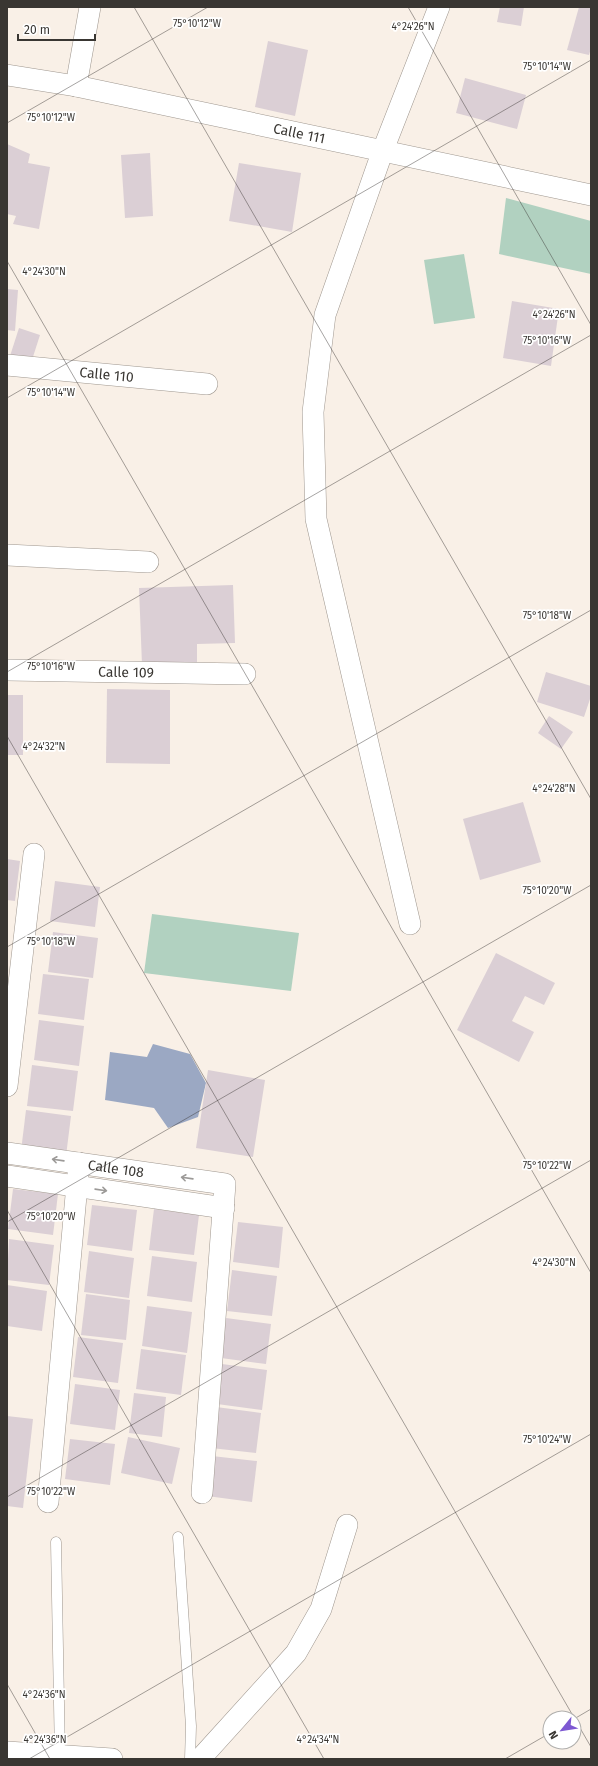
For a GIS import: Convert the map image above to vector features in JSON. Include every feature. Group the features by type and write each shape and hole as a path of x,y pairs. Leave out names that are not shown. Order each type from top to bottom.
{"street":[{"path":"76,86 90,7"},
{"path":"410,924 316,519 313,412 325,315 383,150 439,7"},
{"name":"Calle 111","path":"7,75 76,86 591,195"},
{"name":"Calle 110","path":"7,365 207,384"},
{"path":"7,555 148,562"},
{"name":"Calle 109","path":"7,670 245,674"},
{"path":"7,1086 34,854"},
{"name":"Calle 108","path":"7,1153 225,1184 224,1208 7,1176"},
{"path":"48,1502 79,1163"},
{"path":"202,1493 224,1208"},
{"path":"200,1759 296,1653 321,1609 347,1525"},
{"path":"7,1752 60,1757 112,1759"}],"lane":[{"path":"178,1537 191,1726 190,1759"},
{"path":"56,1542 60,1757"}],"green space":[{"path":"506,198 591,221 591,274 499,254"},
{"path":"464,254 475,318 434,324 424,260"},
{"path":"152,914 299,933 291,991 144,973"}],"water":[{"path":"153,1044 190,1054 206,1083 198,1117 168,1128 154,1108 105,1100 110,1052 147,1057"}],"building":[{"path":"500,7 524,7 521,26 497,22"},
{"path":"579,7 591,7 591,48 589,55 567,50"},
{"path":"268,41 308,50 295,116 255,107"},
{"path":"465,78 526,95 517,129 456,113"},
{"path":"7,144 30,154 28,163 50,167 39,229 13,224 16,216 7,214"},
{"path":"150,153 153,216 125,218 121,155"},
{"path":"239,163 301,173 292,232 229,221"},
{"path":"7,289 18,290 15,331 7,330"},
{"path":"512,301 559,309 551,366 503,358"},
{"path":"19,328 40,335 31,363 10,356"},
{"path":"233,585 235,643 197,644 197,664 142,665 139,588"},
{"path":"546,672 591,686 591,696 584,717 537,702"},
{"path":"107,689 170,690 170,764 106,763"},
{"path":"7,695 23,695 23,755 7,755"},
{"path":"549,716 573,732 561,749 538,733"},
{"path":"523,802 541,862 480,880 463,819"},
{"path":"7,859 20,861 15,901 7,900"},
{"path":"55,881 100,887 95,927 50,921"},
{"path":"53,932 98,938 93,978 48,972"},
{"path":"496,953 555,983 544,1005 525,996 512,1021 534,1032 519,1062 457,1030"},
{"path":"43,974 89,979 84,1020 38,1014"},
{"path":"39,1020 84,1026 79,1066 34,1060"},
{"path":"32,1065 78,1071 73,1111 27,1106"},
{"path":"208,1070 265,1080 253,1157 196,1148"},
{"path":"26,1110 71,1116 66,1156 21,1151"},
{"path":"13,1189 58,1194 53,1235 8,1229"},
{"path":"92,1205 137,1210 132,1251 87,1245"},
{"path":"154,1209 199,1215 194,1255 149,1250"},
{"path":"238,1222 283,1227 279,1268 233,1262"},
{"path":"9,1239 54,1245 49,1285 7,1280"},
{"path":"89,1251 134,1258 129,1298 84,1292"},
{"path":"152,1256 197,1262 192,1302 147,1296"},
{"path":"232,1270 277,1276 272,1316 227,1311"},
{"path":"7,1285 47,1291 42,1331 7,1326"},
{"path":"86,1294 130,1300 126,1340 81,1335"},
{"path":"147,1306 192,1312 187,1353 142,1346"},
{"path":"226,1318 271,1324 266,1364 221,1358"},
{"path":"78,1337 123,1343 118,1383 73,1377"},
{"path":"141,1349 186,1355 181,1395 136,1389"},
{"path":"222,1364 267,1370 262,1410 217,1404"},
{"path":"75,1384 120,1390 115,1430 70,1424"},
{"path":"134,1393 166,1397 162,1437 129,1433"},
{"path":"216,1407 261,1413 256,1453 211,1448"},
{"path":"7,1416 33,1419 23,1508 7,1506"},
{"path":"128,1437 180,1448 172,1484 121,1473"},
{"path":"70,1439 115,1444 110,1485 65,1479"},
{"path":"212,1456 257,1461 252,1502 207,1496"}]}
